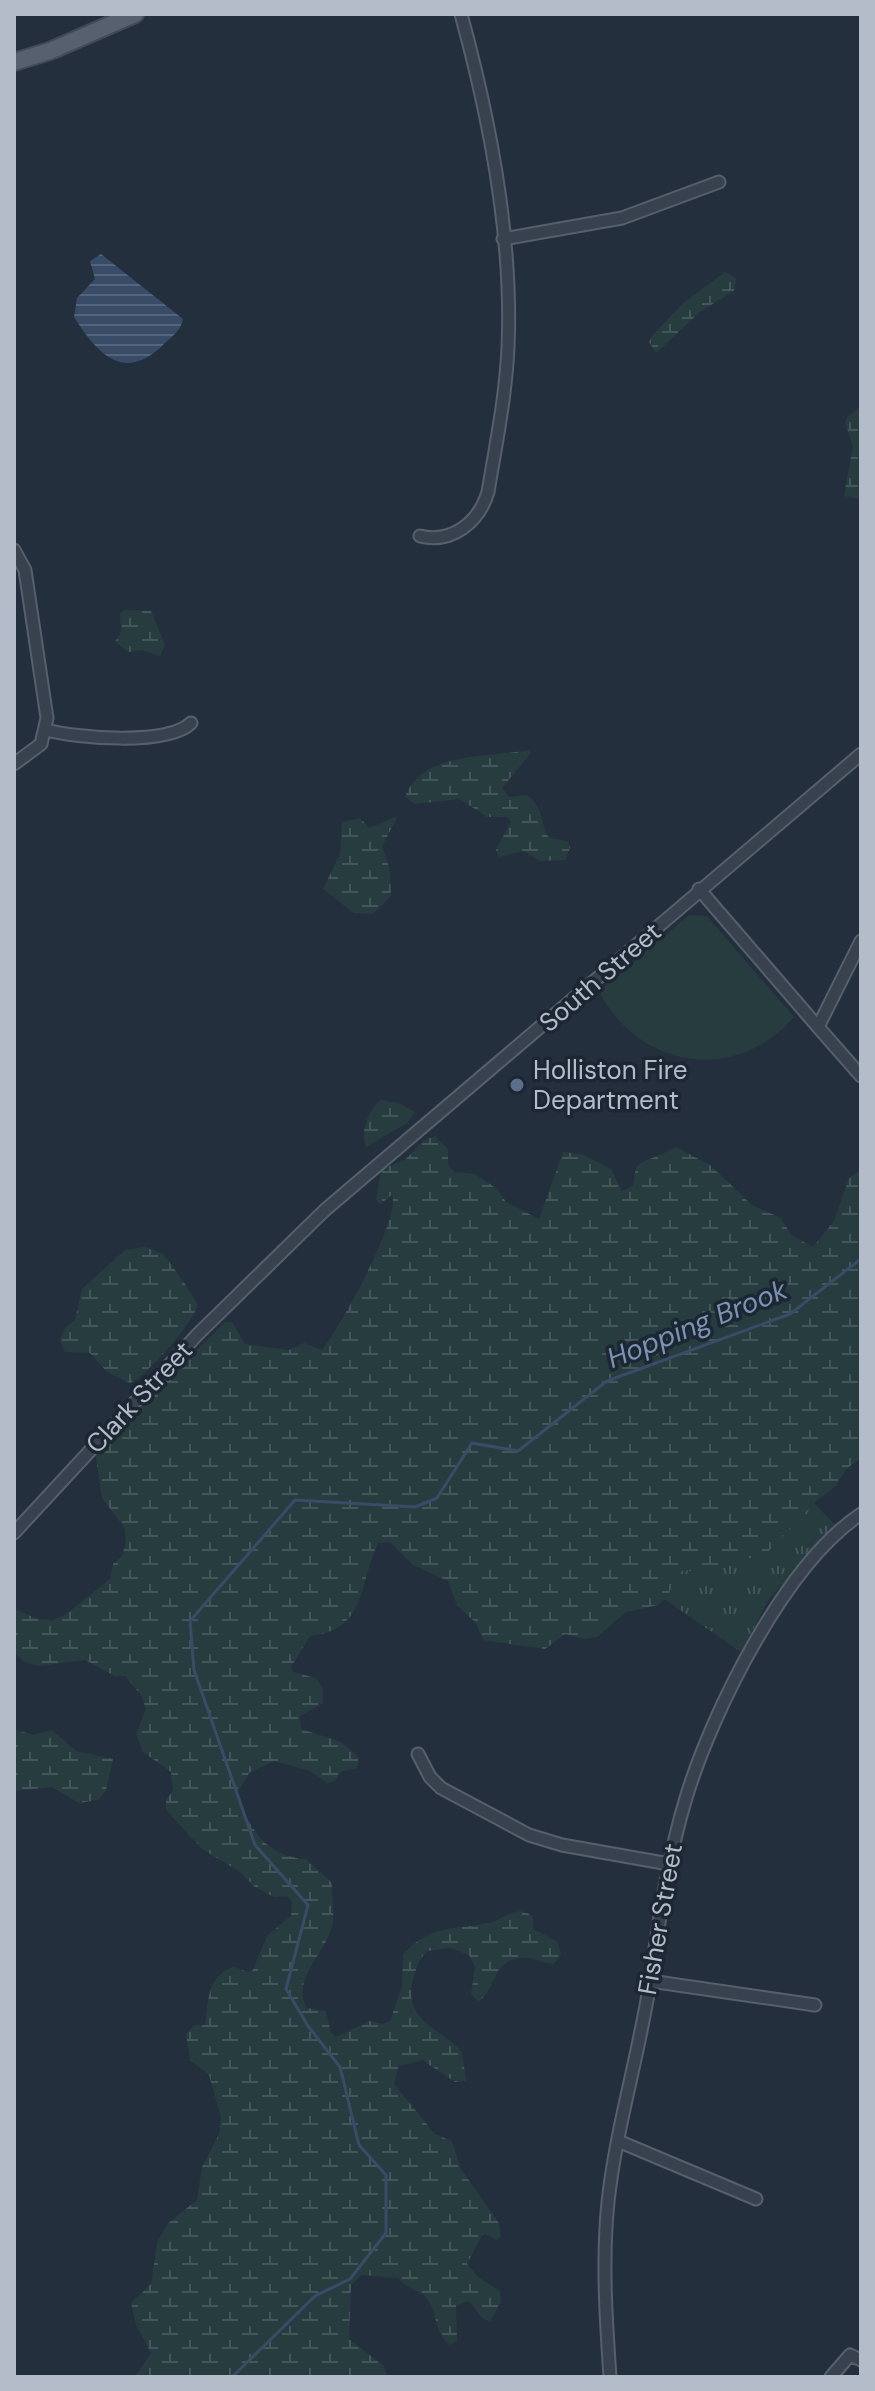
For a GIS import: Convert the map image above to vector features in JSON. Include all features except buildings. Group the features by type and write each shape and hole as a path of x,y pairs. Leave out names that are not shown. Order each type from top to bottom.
{"main road":[{"path":"14,62 50,51 135,14"}],"street":[{"path":"420,536 443,538 462,529 480,512 488,492 508,350 503,239 487,125 461,14"},
{"path":"503,239 622,218 719,182"},
{"path":"14,550 25,570 46,730 38,748 14,764"},
{"path":"46,730 99,738 173,733 191,723"},
{"name":"South Street","path":"267,1264 348,1189 861,754"},
{"path":"699,889 861,1076"},
{"path":"818,1027 861,941"},
{"name":"Clark Street","path":"14,1533 267,1264"},
{"name":"Fisher Street","path":"610,2377 605,2235 618,2141 650,1981 669,1864 694,1774 750,1652 784,1597 822,1545 861,1514"},
{"path":"418,1754 441,1788 529,1835 562,1845 669,1864"},
{"path":"650,1981 815,2005"},
{"path":"618,2141 756,2199"},
{"path":"831,2377 850,2355 861,2360"}],"green space":[{"path":"725,272 736,278 734,291 701,311 656,353 649,342 652,336 683,303"},
{"path":"861,407 861,499 844,496 853,446 845,422"},
{"path":"125,610 151,611 165,645 160,656 142,650 129,652 115,642 121,632 120,613"},
{"path":"528,750 531,753 502,788 509,797 527,795 533,801 549,837 568,842 570,848 565,860 540,861 524,851 499,857 496,850 511,821 506,817 487,817 460,799 415,804 405,797 414,782 426,771 442,764"},
{"path":"398,816 382,846 390,870 391,896 373,914 354,913 323,889 340,854 342,822 360,818 369,828"},
{"path":"689,915 707,916 794,1017 771,1038 745,1052 717,1059 689,1058 663,1051 638,1037 616,1017 599,991"},
{"path":"380,1100 399,1103 415,1112 407,1123 366,1147 366,1122"},
{"path":"435,1136 448,1149 448,1164 454,1172 475,1174 497,1189 506,1202 539,1219 563,1152 582,1154 611,1169 622,1191 633,1186 638,1165 676,1147 710,1165 752,1205 781,1218 791,1235 813,1247 834,1221 849,1178 861,1170 861,1458 846,1469 836,1486 815,1502 766,1554 698,1572 683,1570 674,1578 668,1597 658,1605 626,1612 597,1637 584,1639 565,1634 545,1649 483,1640 476,1623 457,1605 448,1581 413,1565 390,1542 378,1543 358,1604 351,1616 328,1632 310,1636 291,1667 293,1672 316,1678 322,1687 323,1703 300,1716 301,1729 341,1742 359,1757 357,1768 341,1772 335,1781 327,1783 310,1771 274,1761 249,1773 236,1795 254,1830 270,1847 292,1857 306,1859 332,1883 331,1931 307,1975 303,1997 307,2008 326,2011 331,2033 336,2037 370,2021 382,2024 390,2021 402,1986 403,1954 424,1937 452,1928 488,1923 521,1912 533,1917 533,1929 558,1942 561,1955 554,1964 528,1958 508,1962 501,1967 485,1996 478,2002 471,1994 475,1967 469,1955 451,1948 427,1951 413,1979 413,2005 426,2022 462,2052 466,2081 455,2082 422,2060 399,2066 394,2084 435,2134 452,2141 461,2169 499,2223 501,2236 497,2240 485,2234 481,2237 467,2264 478,2277 500,2291 501,2302 490,2321 482,2318 469,2301 456,2305 457,2341 450,2345 441,2335 431,2306 422,2294 398,2278 362,2275 351,2285 349,2339 384,2366 387,2377 135,2377 151,2353 136,2325 131,2303 151,2284 157,2243 167,2224 197,2200 202,2167 219,2134 221,2117 209,2075 190,2060 186,2034 194,2025 205,2025 210,1990 218,1976 234,1967 248,1972 253,1970 267,1936 291,1916 292,1902 287,1896 274,1897 255,1887 240,1872 202,1849 166,1810 166,1800 173,1790 171,1772 143,1752 136,1734 146,1709 141,1695 125,1676 113,1675 85,1660 38,1666 23,1661 14,1652 14,1609 38,1619 53,1620 65,1615 110,1579 113,1564 122,1556 126,1542 124,1527 102,1498 95,1452 225,1322 232,1322 245,1344 289,1350 304,1343 322,1350 354,1298 387,1226 392,1195 380,1204 376,1200 381,1170 406,1159 423,1141"},
{"path":"145,1247 163,1254 197,1305 189,1322 169,1348 130,1383 107,1372 90,1353 65,1352 60,1340 65,1328 75,1320 82,1289 125,1250"},
{"path":"663,1343 835,1525 769,1599 741,1652 471,1466"},
{"path":"14,1729 33,1735 52,1730 76,1751 113,1759 106,1790 98,1800 79,1803 52,1787 14,1791"}],"water":[{"path":"101,254 183,319 179,330 171,338 137,362 125,363 103,353 74,317 77,298 95,279 90,261"}],"waterway":[{"name":"Hopping Brook","path":"232,2377 315,2296 350,2279 386,2233 386,2175 359,2145 340,2067 308,2026 286,1989 308,1905 255,1845 194,1670 190,1621 295,1500 415,1507 437,1498 472,1443 518,1451 607,1381 790,1314 861,1259"}],"place":[{"name":"Holliston Fire Department","path":"517,1085"}]}
